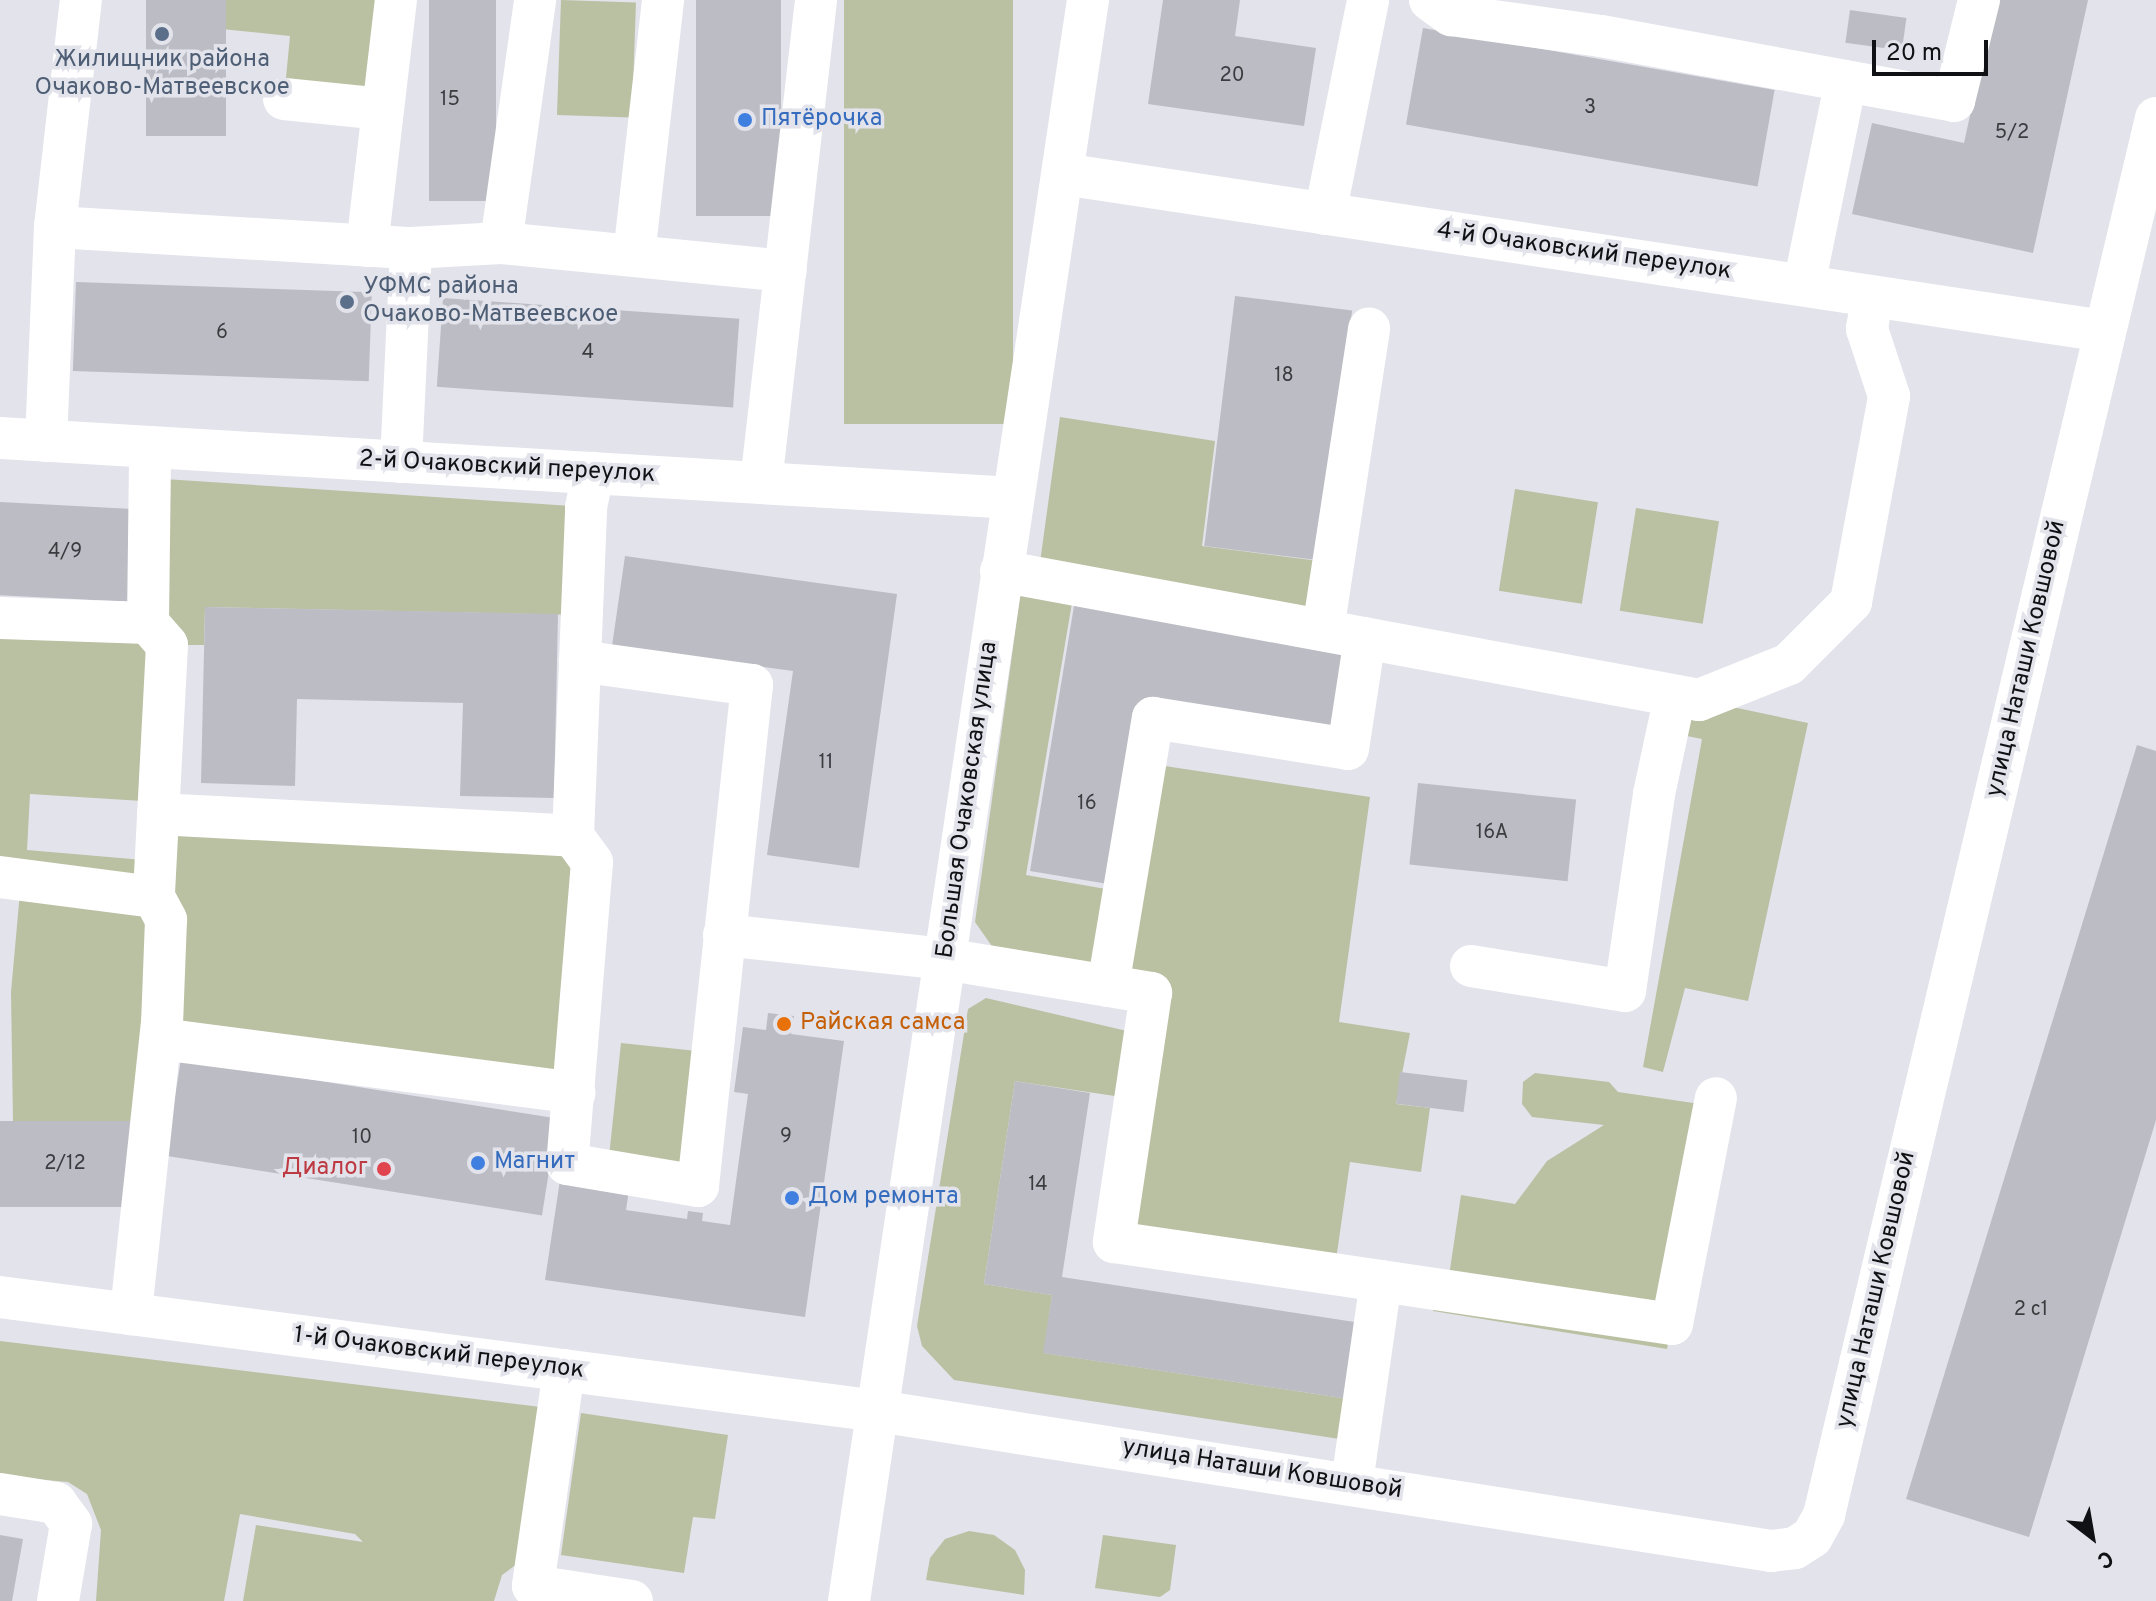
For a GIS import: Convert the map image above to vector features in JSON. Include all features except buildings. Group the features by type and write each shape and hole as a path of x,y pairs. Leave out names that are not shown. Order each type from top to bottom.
{"street":[{"path":"46,441 55,227 81,0"},
{"path":"367,246 396,0"},
{"path":"501,243 535,0"},
{"path":"634,255 663,0"},
{"path":"761,483 816,0"},
{"name":"Большая Очаковская улица","path":"849,1601 1088,0"},
{"path":"1325,214 1368,0"},
{"path":"1430,0 1451,15 1601,36 1954,101 1979,0"},
{"path":"1804,285 1846,81"},
{"path":"284,99 382,109"},
{"name":"улица Наташи Ковшовой","path":"878,1411 1771,1551 1795,1548 1812,1537 1824,1515 2156,118"},
{"name":"4-й Очаковский переулок","path":"1063,174 2104,331"},
{"path":"55,227 411,248 501,243 786,271"},
{"path":"401,462 411,248"},
{"path":"1001,571 1699,700 1789,664 1851,602 1889,396 1867,329 1872,296"},
{"path":"1323,630 1369,328"},
{"name":"2-й Очаковский переулок","path":"0,438 1013,498"},
{"path":"131,1314 161,1039 166,920 154,897 167,645 148,623 150,447"},
{"path":"580,661 752,685 698,1186 567,1164 592,862 573,836 586,507 593,473"},
{"path":"0,618 148,623"},
{"path":"1108,986 1153,718 1348,749 1365,638"},
{"path":"1471,966 1625,991 1654,794 1675,696"},
{"path":"158,814 573,836"},
{"path":"0,877 154,897"},
{"path":"724,935 944,959 1151,993 1114,1242 1672,1324 1716,1098"},
{"path":"161,1039 574,1093"},
{"path":"1352,1483 1381,1281"},
{"name":"1-й Очаковский переулок","path":"0,1297 878,1411"},
{"path":"564,1370 523,1594 632,1601"},
{"path":"0,1494 56,1503 71,1524 58,1601"}],"green space":[{"path":"226,0 396,0 382,109 284,99 290,36 222,29"},
{"path":"561,0 636,3 632,118 557,115"},
{"path":"844,0 1013,0 1013,424 844,424"},
{"path":"1060,417 1215,441 1202,546 1319,561 1323,630 1075,585 1026,875 1123,892 1145,763 1370,797 1339,1022 1410,1033 1396,1104 1430,1108 1421,1172 1350,1162 1334,1274 1114,1242 1135,1099 1015,1081 984,1284 1052,1295 1044,1353 1349,1399 1346,1440 954,1380 922,1346 917,1326 968,1009 986,998 1144,1035 1150,993 996,952 975,922 1020,597 1038,577"},
{"path":"149,478 586,507 582,615 205,607 204,645 168,645 159,802 30,794 27,850 155,861 158,814 573,836 575,1084 162,1022 134,1121 13,1121 11,992 21,881 0,877 0,618 147,623"},
{"path":"1515,489 1598,502 1582,604 1499,591"},
{"path":"1636,508 1719,521 1703,624 1620,611"},
{"path":"1699,700 1808,723 1748,1001 1685,988 1663,1072 1643,1067 1702,739 1667,732"},
{"path":"621,1043 715,1053 702,1181 608,1171"},
{"path":"1535,1073 1609,1082 1618,1092 1714,1106 1667,1349 1433,1311 1436,1289 1447,1290 1461,1195 1515,1204 1547,1161 1604,1125 1532,1117 1522,1104 1523,1082"},
{"path":"0,1341 557,1409 517,1564 502,1575 494,1601 243,1601 256,1525 363,1542 355,1534 240,1514 224,1601 96,1601 101,1530 87,1494 68,1482 0,1476"},
{"path":"581,1413 728,1435 715,1519 693,1517 684,1573 561,1555"},
{"path":"969,1531 994,1535 1015,1550 1025,1570 1024,1595 926,1580 930,1558 945,1539"},
{"path":"1103,1535 1176,1545 1170,1590 1160,1597 1095,1588"}],"place":[{"name":"Жилищник района Очаково-Матвеевское","path":"162,34"},
{"name":"Пятёрочка","path":"745,120"},
{"name":"УФМС района Очаково-Матвеевское","path":"347,302"},
{"name":"Райская самса","path":"784,1024"},
{"name":"Магнит","path":"478,1163"},
{"name":"Диалог","path":"384,1169"},
{"name":"Дом ремонта","path":"792,1198"}]}
